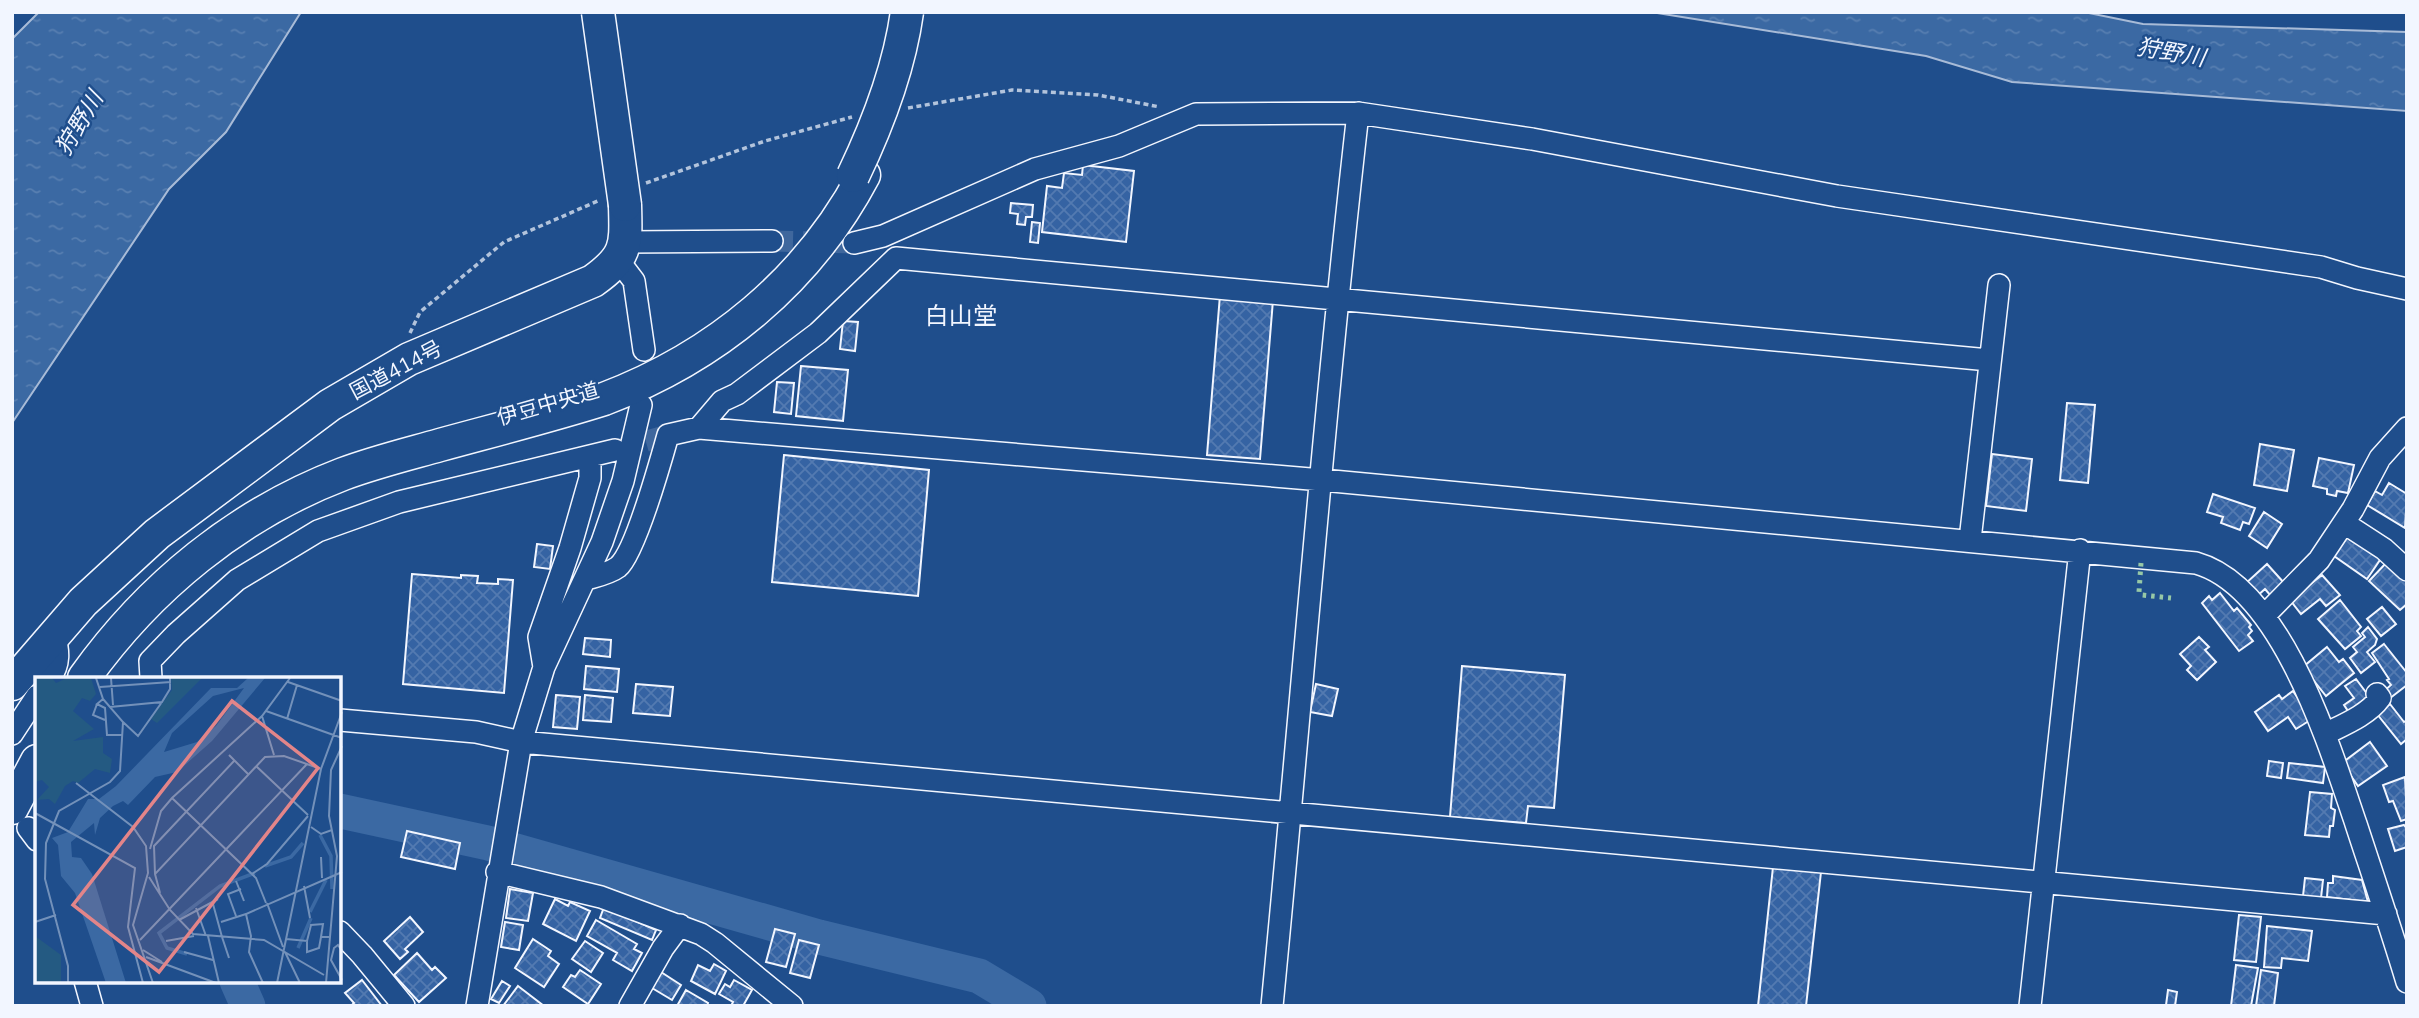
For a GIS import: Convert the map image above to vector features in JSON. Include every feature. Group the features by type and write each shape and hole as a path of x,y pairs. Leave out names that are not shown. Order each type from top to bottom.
{"highway":[{"path":"598,12 624,196 622,251"},
{"name":"伊豆中央道","path":"73,677 102,637 155,580 208,537 271,496 306,477 343,463 630,379 692,346 743,309 783,272 859,176 897,61 906,12"},
{"name":"伊豆中央道","path":"85,677 110,644 162,588 204,552 275,505 321,483 381,461 604,399 634,388 697,355 749,317 793,276 835,223 881,137 897,90 914,12"},
{"name":"国道414号","path":"12,684 83,602 157,534 330,405 409,359 593,281 622,251"},
{"path":"12,785 35,743"},
{"path":"26,825 35,773"}],"street":[{"path":"1272,1006 1337,298 1359,113"},
{"path":"855,243 892,232 1035,169 1119,146 1196,114 1359,113 1532,139 1837,196 2321,267 2407,289"},
{"path":"644,350 634,281 622,251 772,241"},
{"path":"699,428 722,401 737,394 818,333 896,258 1989,360"},
{"path":"1970,540 1999,285"},
{"path":"477,1006 521,742 544,667 587,579 623,481 641,405"},
{"path":"587,579 618,567 626,556 654,484 668,435 699,428 1322,480 2196,563 2209,566 2227,577 2264,616 2312,699 2407,982"},
{"path":"2264,616 2319,560 2344,523 2380,458 2407,428"},
{"path":"151,677 150,662 176,634 227,589 258,566 318,531 399,502 615,450"},
{"path":"544,667 539,637 570,548 590,478 590,457"},
{"path":"2344,523 2384,549 2407,570"},
{"path":"2030,1006 2080,550"},
{"path":"51,677 57,668 59,648 54,634"},
{"path":"2325,734 2367,711 2378,702 2380,698 2377,694"},
{"path":"12,734 35,699"},
{"path":"341,720 476,732 521,742 2386,914"},
{"path":"498,872 601,897 680,926 715,943 792,1006"},
{"path":"632,1005 663,948 680,926"},
{"path":"341,933 404,1006"}],"path":[{"path":"897,109 1012,90 1098,95 1196,114"},
{"path":"409,359 410,331 414,320 425,307 504,242 765,141 858,116"}],"water":[{"name":"狩野川","path":"39,12 301,12 226,132 169,189 12,423 12,39"},
{"name":"狩野川","path":"1651,12 2084,12 2143,24 2407,32 2407,111 2012,82 1926,56"}],"building":[{"path":"1083,165 1134,171 1126,242 1042,232 1047,186 1062,188 1064,173 1082,175"},
{"path":"1011,203 1033,205 1032,217 1026,217 1025,225 1017,224 1018,214 1010,213"},
{"path":"1032,222 1040,223 1038,243 1030,242"},
{"path":"1220,295 1273,300 1260,459 1207,455"},
{"path":"843,321 858,322 855,351 840,349"},
{"path":"801,366 848,370 843,421 796,416"},
{"path":"777,382 794,383 791,414 774,412"},
{"path":"2067,403 2095,405 2088,483 2060,480"},
{"path":"2260,444 2294,450 2287,491 2254,485"},
{"path":"1992,454 2032,459 2026,511 1986,506"},
{"path":"784,455 929,470 918,596 772,582"},
{"path":"2319,458 2354,465 2348,493 2337,491 2336,496 2327,494 2327,489 2313,486"},
{"path":"2389,483 2407,494 2405,528 2367,505 2375,491 2382,495"},
{"path":"2213,494 2255,508 2249,524 2243,522 2240,530 2221,523 2223,517 2207,512"},
{"path":"2264,512 2282,524 2267,548 2249,536"},
{"path":"2349,534 2382,557 2367,579 2334,556"},
{"path":"537,544 553,546 550,569 534,567"},
{"path":"2388,561 2407,579 2407,604 2400,610 2369,581"},
{"path":"2267,564 2285,584 2271,596 2265,589 2256,597 2245,584"},
{"path":"412,574 461,578 461,575 478,576 477,583 498,584 498,579 513,580 504,693 403,684"},
{"path":"2322,575 2340,595 2326,606 2320,599 2301,614 2290,600"},
{"path":"2220,593 2234,611 2237,608 2251,625 2249,627 2252,631 2248,635 2253,641 2239,651 2202,603 2209,596 2212,600"},
{"path":"2340,600 2361,627 2357,631 2361,636 2345,649 2318,619"},
{"path":"2382,607 2396,624 2381,636 2367,619"},
{"path":"2368,627 2377,639 2367,652 2375,662 2361,673 2350,658 2357,652 2353,647 2365,637 2362,633"},
{"path":"2199,637 2209,647 2205,650 2216,662 2197,680 2187,670 2191,666 2180,654"},
{"path":"585,638 611,640 610,657 583,654"},
{"path":"2384,644 2407,673 2407,685 2389,699 2383,692 2391,685 2387,680 2389,679 2372,653"},
{"path":"2327,647 2339,662 2343,659 2354,673 2326,696 2303,667"},
{"path":"586,666 619,669 617,692 584,689"},
{"path":"1462,666 1565,675 1554,808 1528,806 1526,823 1450,817"},
{"path":"2356,679 2371,699 2350,714 2344,705 2354,698 2345,686"},
{"path":"636,684 673,687 670,716 633,713"},
{"path":"1316,684 1338,689 1332,716 1310,712"},
{"path":"2293,691 2312,719 2296,729 2288,717 2268,731 2255,712 2279,695 2282,699"},
{"path":"556,695 580,697 577,729 553,727"},
{"path":"585,695 613,698 611,722 583,720"},
{"path":"2390,704 2404,722 2407,720 2407,739 2401,744 2377,714"},
{"path":"2370,742 2387,766 2358,786 2342,763"},
{"path":"2269,761 2283,763 2281,778 2267,776"},
{"path":"2289,763 2325,767 2323,783 2287,778"},
{"path":"2405,777 2407,819 2401,821 2393,801 2389,802 2383,785"},
{"path":"2310,792 2332,794 2331,808 2335,810 2329,837 2305,835"},
{"path":"2404,825 2407,829 2407,847 2395,851 2388,829"},
{"path":"407,831 460,843 455,869 401,857"},
{"path":"1773,867 1821,872 1806,1006 1758,1006"},
{"path":"2333,876 2362,880 2368,902 2327,897 2328,883 2333,883"},
{"path":"2305,878 2323,880 2321,898 2303,896"},
{"path":"510,889 533,893 528,921 506,918"},
{"path":"555,899 568,906 570,902 590,911 576,941 543,924"},
{"path":"604,907 656,930 652,940 600,918"},
{"path":"2239,915 2261,917 2256,962 2234,960"},
{"path":"410,917 423,932 405,949 408,952 400,959 384,941"},
{"path":"596,920 637,944 634,949 642,953 632,971 613,960 617,953 587,936"},
{"path":"505,922 523,925 519,950 501,947"},
{"path":"2267,926 2312,931 2308,961 2282,958 2281,968 2264,967"},
{"path":"775,929 795,934 786,967 766,962"},
{"path":"533,939 551,951 548,956 559,964 544,987 515,968"},
{"path":"799,940 819,945 810,978 790,973"},
{"path":"585,941 603,953 591,972 572,959"},
{"path":"417,953 432,970 435,967 446,978 419,1002 394,975"},
{"path":"714,964 726,971 715,994 691,981 698,965 710,971"},
{"path":"2236,965 2258,968 2251,1006 2231,1006"},
{"path":"580,970 601,984 588,1004 563,987 571,975 575,977"},
{"path":"2261,970 2278,973 2274,1006 2256,1006"},
{"path":"661,972 681,985 672,1000 652,988"},
{"path":"362,980 382,1006 351,1006 354,1003 345,993"},
{"path":"734,980 752,990 743,1006 731,1006 733,1002 719,994 725,984 730,987"},
{"path":"502,981 510,986 499,1003 491,999"},
{"path":"518,986 544,1006 503,1006"},
{"path":"686,990 708,1003 707,1006 677,1006"},
{"path":"2168,990 2177,992 2175,1006 2166,1005"}],"waterway":[{"path":"341,811 488,843 819,937 979,976 1029,1006"},
{"path":"238,983 248,1006"}],"tunnel":[{"path":"772,241 854,243"},
{"path":"616,450 668,435"}],"hedge":[{"path":"2141,563 2139,592 2142,595 2171,598"}],"district":[{"name":"白山堂","path":"961,316"}]}
